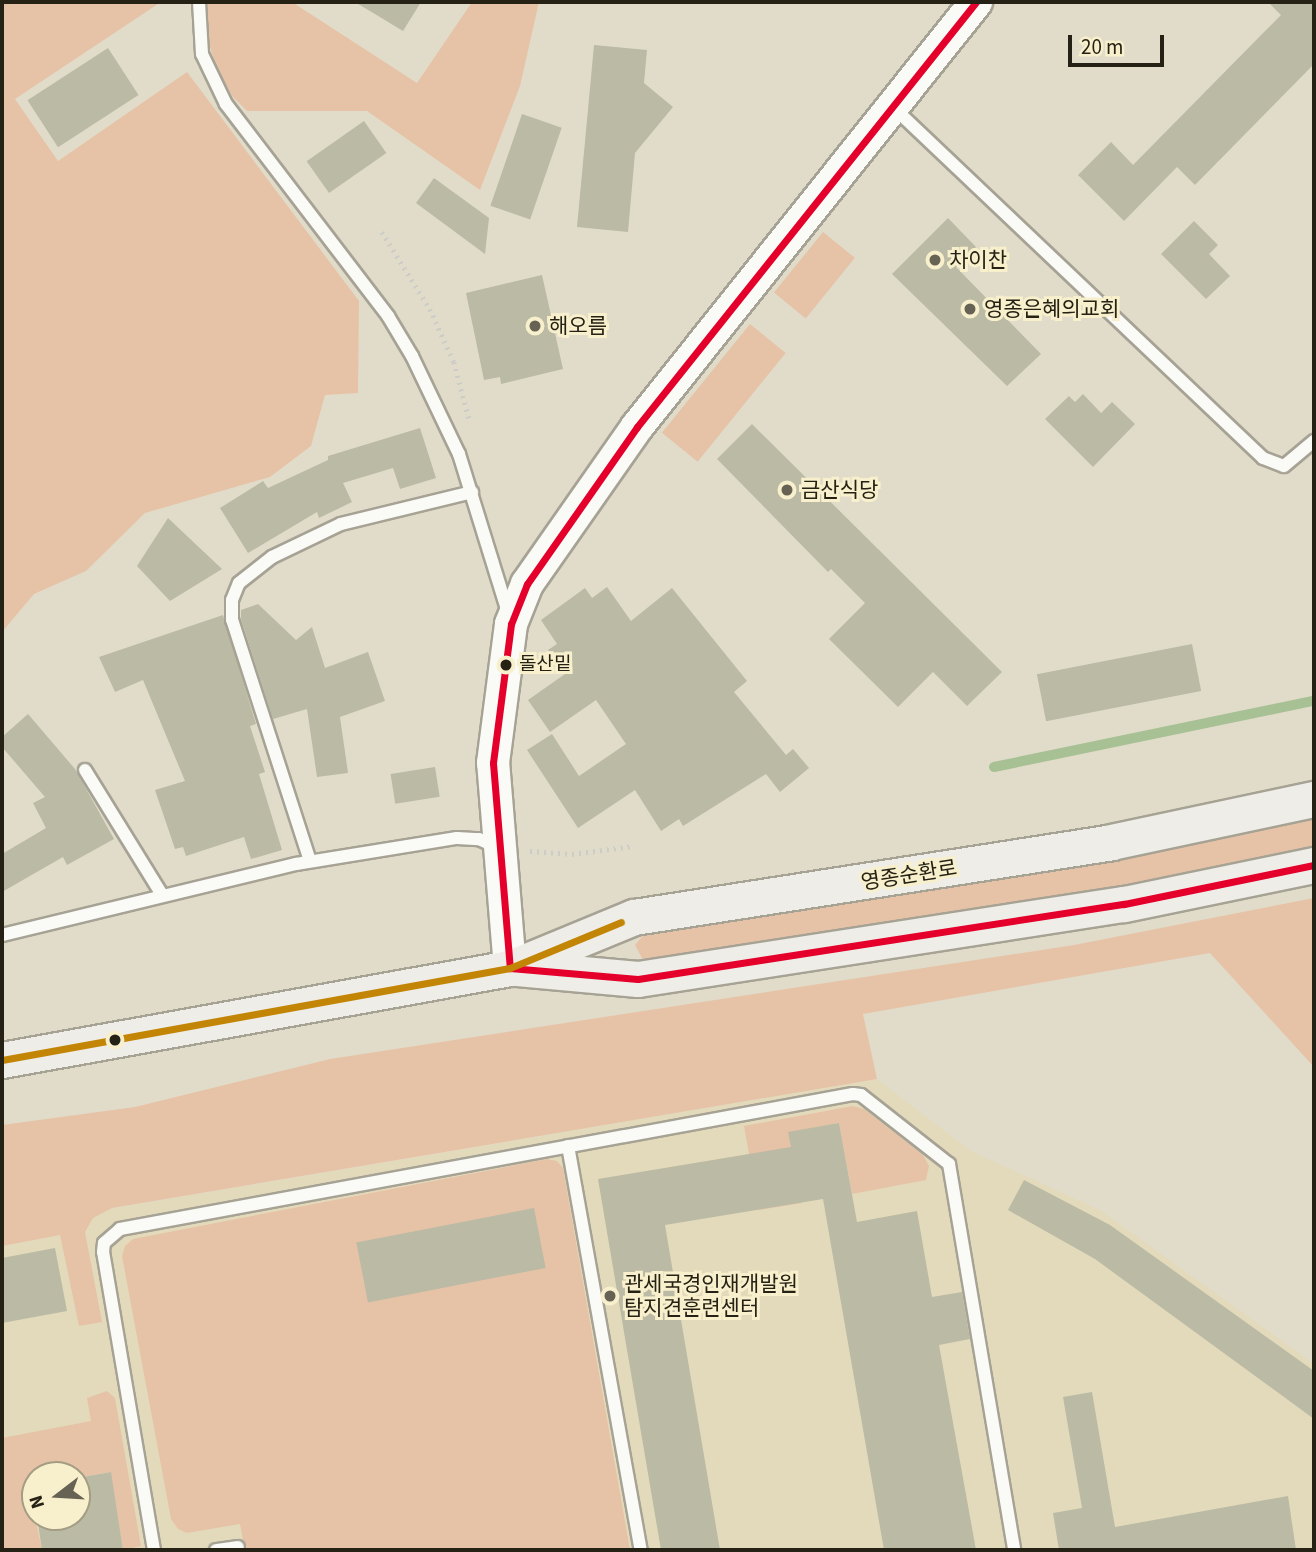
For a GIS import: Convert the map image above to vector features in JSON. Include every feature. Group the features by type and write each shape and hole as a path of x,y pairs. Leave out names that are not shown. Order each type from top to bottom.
{"main road":[{"name":"영종순환로","path":"2,1060 510,968 634,917 1111,842 1314,799"},
{"name":"영종순환로","path":"510,968 638,979 1111,906 1314,865"}],"street":[{"path":"510,968 493,763 512,624 527,584 629,438 976,2"}],"lane":[{"path":"199,2 202,54 211,78 226,104 388,316 434,400 472,492 512,624"},
{"path":"893,107 1263,458 1284,466 1314,441"},
{"path":"310,861 232,620 232,600 239,583 254,567 341,524 472,492"},
{"path":"85,771 161,894"},
{"path":"2,935 161,894 310,861 457,838 479,839 498,848"},
{"path":"154,1550 103,1252 110,1236 120,1229 853,1094 861,1095 943,1156 949,1164 1014,1550"},
{"path":"568,1146 641,1550"},
{"path":"216,1550 238,1547"}],"path":[{"path":"382,232 430,309 454,362 470,429"},
{"path":"498,848 572,854 633,846"}],"shaded area":[{"path":"2,2 161,2 15,99 58,161 187,72 359,301 358,393 325,395 311,446 270,477 145,513 86,571 34,594 2,632"},
{"path":"207,2 292,2 417,83 472,2 539,2 520,86 480,190 367,111 247,111 232,96 216,66 209,44"},
{"path":"823,232 855,258 806,318 774,293"},
{"path":"750,324 786,353 698,462 662,433"},
{"path":"1314,814 1314,849 1153,882 654,963 643,960 635,945 646,932"},
{"path":"1314,898 1314,1067 1210,953 863,1014 877,1079 112,1208 93,1218 85,1232 102,1322 79,1326 60,1235 2,1246 2,1125 135,1107 330,1059 1074,945"},
{"name":"관세국경인재개발원 탐지견훈련센터","path":"877,1079 971,1151 1100,1210 1314,1364 1314,1550 2,1550 2,1227"},
{"path":"853,1106 864,1109 923,1155 929,1166 926,1180 852,1194 839,1123 789,1133 802,1203 759,1210 744,1126"},
{"path":"547,1159 557,1161 563,1168 630,1550 245,1550 240,1524 187,1533 178,1529 171,1519 122,1256 125,1246 133,1239"},
{"path":"107,1391 115,1398 141,1546 123,1550 110,1472 91,1475 91,1461 21,1461 21,1531 38,1531 42,1550 2,1550 2,1438 91,1421 87,1398"}],"building":[{"path":"355,2 421,2 403,31"},
{"path":"1268,2 1314,2 1314,64 1195,185 1177,167 1124,221 1078,175 1111,142 1133,165 1281,15"},
{"path":"594,45 647,50 644,83 673,107 635,153 628,232 577,227"},
{"path":"108,48 138,95 58,147 27,100"},
{"path":"522,114 562,128 530,219 490,206"},
{"path":"364,121 386,153 329,193 307,161"},
{"path":"434,178 489,218 485,254 416,203"},
{"path":"948,218 976,247 956,267 1041,354 1007,386 892,274"},
{"path":"1194,221 1218,245 1209,254 1230,276 1206,299 1161,254"},
{"path":"542,275 563,369 501,384 500,377 484,380 466,293"},
{"path":"1083,394 1101,413 1112,402 1135,424 1093,467 1045,419 1069,396 1075,402"},
{"path":"752,424 1002,672 967,706 933,672 898,707 829,639 865,603 831,569 828,572 717,459"},
{"path":"420,428 436,478 400,489 393,468 343,483 352,502 319,518 317,512 248,553 220,508 263,481 268,488 328,460 328,456"},
{"path":"168,518 222,569 170,601 137,566"},
{"path":"607,587 631,621 672,588 747,681 734,692 786,755 793,749 809,768 780,792 766,774 683,826 679,819 661,831 635,790 578,828 527,750 552,734 579,776 626,744 596,700 550,732 528,700 565,674 548,650 557,644 541,620 585,588 592,598"},
{"path":"258,604 296,640 312,627 325,668 368,652 385,701 340,717 348,773 317,777 307,709 273,719 241,619 241,610"},
{"path":"223,615 256,724 250,726 265,772 259,774 282,850 251,859 244,837 186,856 183,847 175,849 155,790 185,781 143,680 115,692 99,657"},
{"path":"1192,644 1201,691 1046,721 1037,674"},
{"path":"28,714 75,769 114,839 67,865 63,857 2,892 2,854 46,828 33,803 45,797 2,747 2,737"},
{"path":"435,767 440,797 395,804 391,774"},
{"path":"839,1123 857,1222 917,1211 932,1297 962,1292 970,1339 939,1345 976,1550 884,1550 823,1199 665,1225 720,1550 661,1550 598,1179 791,1147 788,1132"},
{"path":"1024,1180 1110,1225 1314,1371 1314,1419 1095,1259 1008,1210"},
{"path":"534,1208 546,1268 368,1302 356,1243"},
{"path":"55,1248 67,1311 2,1323 2,1258"},
{"path":"1092,1392 1115,1527 1288,1496 1296,1550 1059,1550 1053,1513 1082,1508 1063,1397"},
{"path":"111,1472 123,1550 42,1550 39,1531 91,1531 91,1476"}],"waterway":[{"path":"994,767 1314,701"}],"transit line":[{"path":"976,2 637,427 527,584 511,624 493,763 510,968 638,979 1124,904 1314,865"},
{"path":"2,1060 510,968 621,922"}],"place":[{"name":"차이찬","path":"935,260"},
{"name":"영종은혜의교회","path":"970,309"},
{"name":"해오름","path":"535,326"},
{"name":"금산식당","path":"787,490"},
{"name":"돌산밑","path":"506,665"},
{"name":"관세국경인재개발원 탐지견훈련센터","path":"610,1296"}]}
